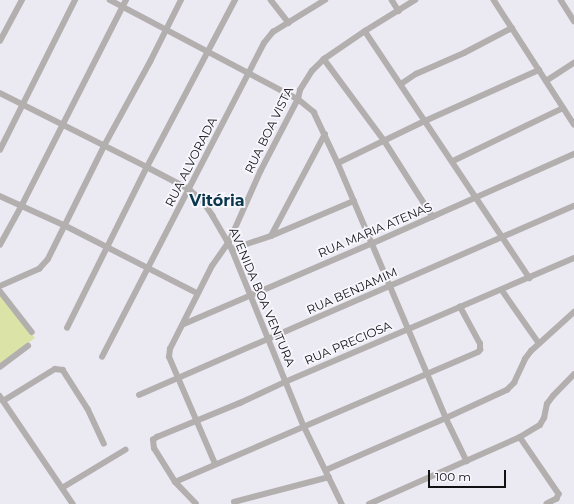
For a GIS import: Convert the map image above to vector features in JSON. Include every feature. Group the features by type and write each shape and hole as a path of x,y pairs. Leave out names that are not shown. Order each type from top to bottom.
{"street":[{"path":"0,41 22,0"},
{"path":"0,150 75,0"},
{"path":"110,0 298,99 314,112 338,163 371,244 410,330 446,418 467,461"},
{"path":"0,245 22,205 126,0"},
{"path":"0,286 42,266 48,259 66,226 104,146 181,0"},
{"path":"67,328 147,167 235,0"},
{"path":"272,0 288,22"},
{"name":"RUA ALVORADA","path":"102,357 149,269 266,39 273,32 288,22 325,0"},
{"path":"392,0 399,11"},
{"name":"RUA BOA VISTA","path":"215,464 198,421 177,378 169,357 169,352 212,266 228,242 260,172 298,99 300,90 309,74 324,59 415,0"},
{"path":"494,0 574,124"},
{"path":"561,0 574,22"},
{"path":"401,84 416,74 464,53 512,28"},
{"path":"365,31 453,160 530,278"},
{"path":"324,59 384,140 433,217"},
{"path":"546,81 574,64"},
{"path":"338,163 384,140 539,70"},
{"name":"AVENIDA BOA VENTURA","path":"0,93 147,167 189,190 207,206 232,249 285,382 304,426 342,504"},
{"path":"453,160 563,108"},
{"path":"271,236 325,134"},
{"name":"RUA MARIA ATENAS","path":"184,324 433,217 574,154"},
{"path":"0,196 66,226 198,293"},
{"path":"232,249 271,236 354,201"},
{"name":"RUA BENJAMIM","path":"139,395 269,340 574,206"},
{"name":"RUA PRECIOSA","path":"174,482 154,449 153,440 157,437 198,421 285,382 410,330 574,258"},
{"path":"502,290 539,344"},
{"path":"0,291 32,332"},
{"path":"196,504 174,482 478,352 480,350 480,344 460,307"},
{"path":"326,470 446,418 510,387 525,359 574,312"},
{"path":"0,367 28,346"},
{"path":"73,504 2,398 55,369 60,369 66,373 88,409 104,443"},
{"path":"369,504 520,437 540,425 544,418 548,404 553,396 574,374"},
{"path":"520,437 559,494 557,499 547,504"},
{"path":"62,488 125,450"},
{"path":"234,502 329,477"}],"green space":[{"path":"0,292 35,338 0,363"}],"district":[{"name":"Vitória","path":"217,201"}]}
